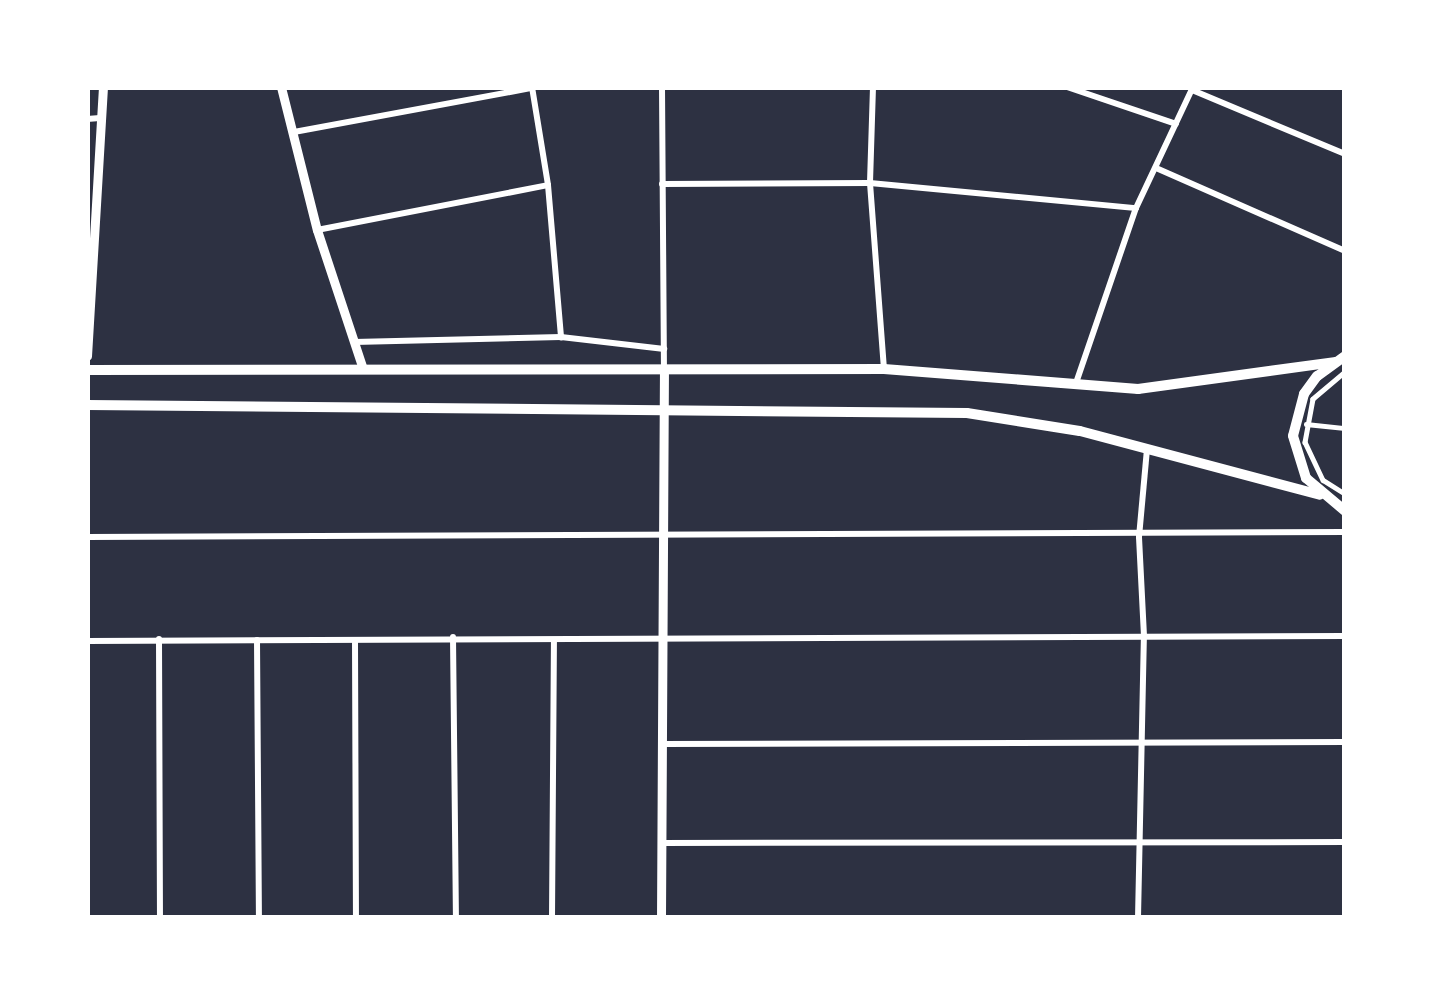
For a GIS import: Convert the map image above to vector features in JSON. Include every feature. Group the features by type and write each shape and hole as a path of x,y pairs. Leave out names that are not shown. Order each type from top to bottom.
{"main road":[{"path":"87,370 884,369 1138,389 1339,359"},
{"path":"1320,495 1306,478 1293,436 1304,394 1339,359"},
{"path":"87,405 668,406 967,413 1080,431 1320,495 1345,511"}],"street":[{"path":"87,356 103,87"},
{"path":"281,87 317,230 363,369"},
{"path":"661,918 668,406 662,87"},
{"path":"873,87 870,182 884,369"},
{"path":"1066,87 1176,124"},
{"path":"292,132 532,88 548,185 562,337"},
{"path":"1075,387 1136,208 1192,88 1345,154"},
{"path":"87,119 100,118"},
{"path":"1156,168 1345,251"},
{"path":"662,184 870,182 1136,208"},
{"path":"317,230 548,185"},
{"path":"354,342 562,337 664,350"},
{"path":"1345,372 1313,399 1306,424 1311,463 1323,480 1345,494"},
{"path":"1306,424 1345,428"},
{"path":"1138,918 1144,636 1139,537 1147,449"},
{"path":"87,537 1139,537 1345,532"},
{"path":"87,641 1345,636"},
{"path":"453,637 456,918"},
{"path":"159,639 160,918"},
{"path":"257,639 259,918"},
{"path":"355,640 356,918"},
{"path":"552,918 554,640"},
{"path":"662,744 1345,742"},
{"path":"661,843 1345,842"}]}
